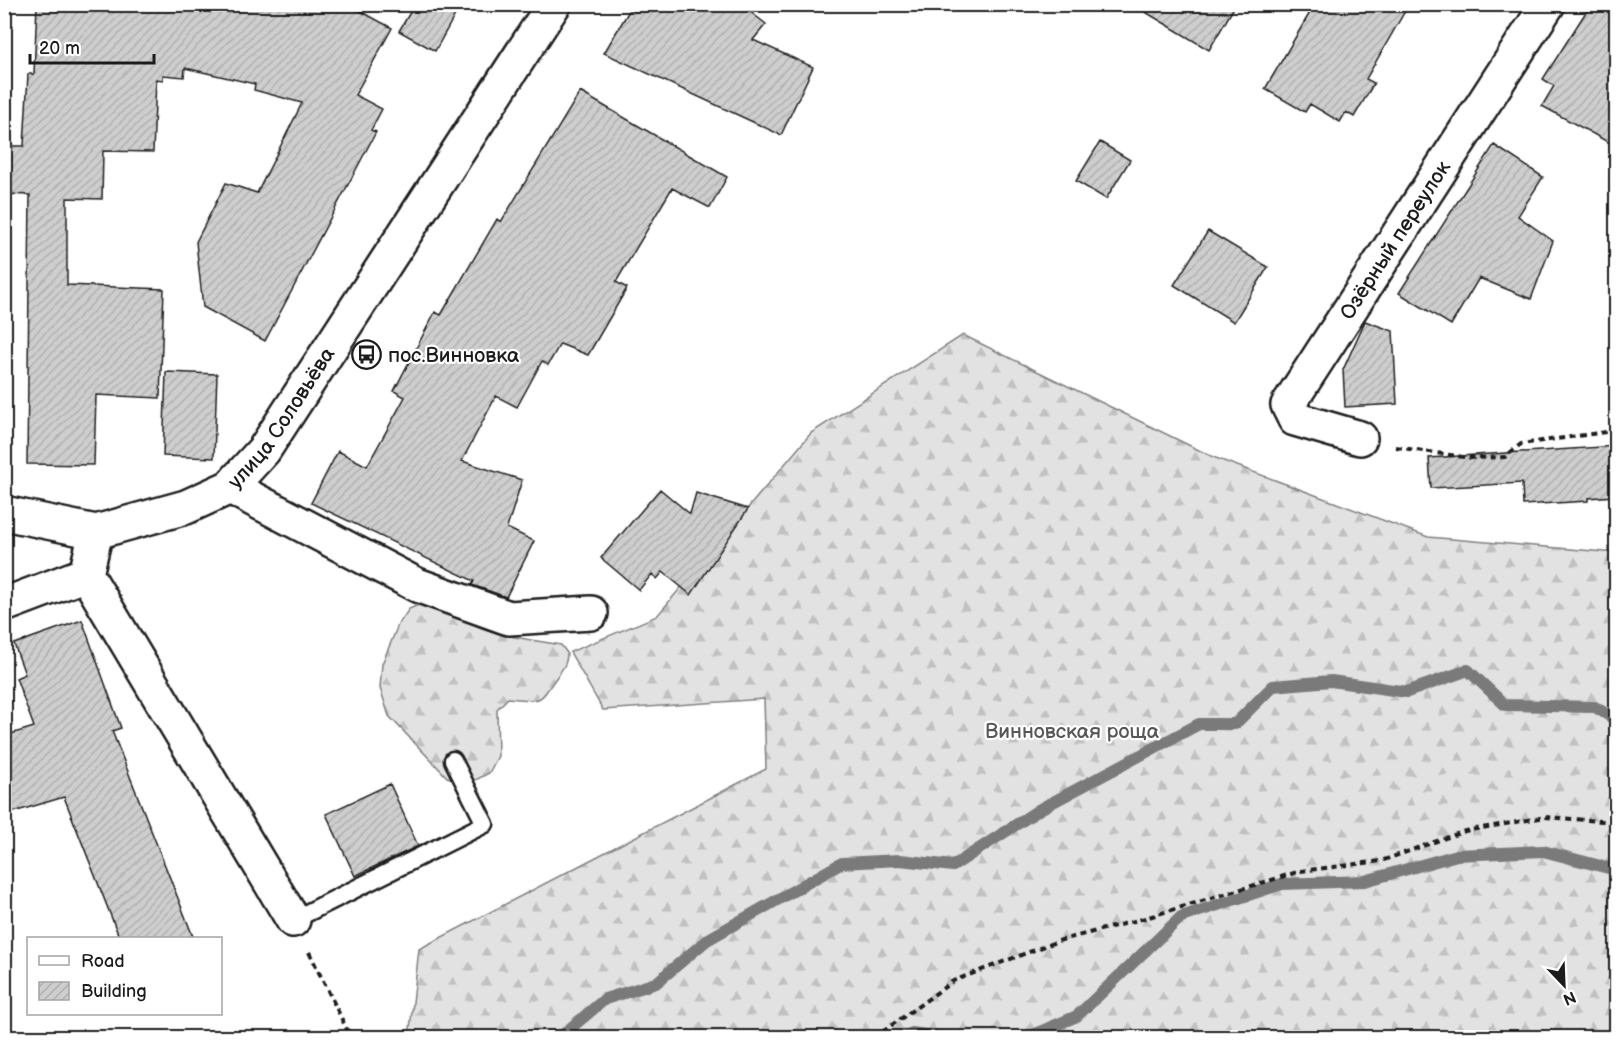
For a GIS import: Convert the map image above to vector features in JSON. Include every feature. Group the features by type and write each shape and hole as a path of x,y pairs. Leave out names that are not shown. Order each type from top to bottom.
{"street":[{"name":"улица Соловьёва","path":"96,532 186,507 230,487 264,450 554,4"},
{"name":"Озёрный переулок","path":"1360,438 1295,419 1288,405 1548,4"},
{"path":"230,487 417,585 509,618 591,613"},
{"path":"4,513 96,532 86,574 293,920"},
{"path":"4,605 86,574"}],"lane":[{"path":"293,920 486,824 453,760"}],"path":[{"path":"1360,438 1417,452 1470,459 1505,457 1521,444 1613,431"},
{"path":"874,1038 953,981 1058,941 1301,872 1381,861 1465,831 1545,817 1617,822"},
{"path":"293,920 351,1038"}],"green space":[{"name":"Винновская роща","path":"963,335 1213,457 1428,537 1616,553 1616,1037 409,1038 419,949 766,769 764,699 603,710 570,652 657,616 811,433"},
{"path":"421,604 446,610 492,631 561,645 567,653 563,667 543,696 535,700 508,698 497,709 498,756 489,773 468,784 447,777 389,716 380,688 382,664 398,625 409,609"}],"building":[{"path":"37,4 347,4 392,28 355,95 382,109 371,130 376,132 265,341 203,307 196,242 226,183 257,193 302,103 254,90 255,84 185,68 184,77 163,75 163,80 156,79 153,152 103,151 102,199 67,198 67,285 164,289 160,398 96,395 94,465 27,464 30,195 4,194 4,146 24,146 28,74 34,74"},
{"path":"415,4 461,4 435,51 399,31"},
{"path":"633,4 740,4 766,24 753,40 813,67 781,135 604,53"},
{"path":"1132,4 1236,4 1209,50"},
{"path":"1315,4 1409,4 1366,79 1374,83 1354,117 1346,112 1340,122 1310,104 1305,112 1265,89"},
{"path":"1591,4 1617,4 1617,147 1542,106 1554,86 1543,79"},
{"path":"580,92 727,177 710,208 672,188 616,282 627,288 588,355 560,344 548,365 542,361 517,407 496,396 462,461 522,480 507,528 534,541 506,597 472,585 474,581 311,503 338,451 367,466 405,397 394,391 435,312 441,315 497,219 501,222"},
{"path":"1100,142 1130,160 1106,199 1076,181"},
{"path":"1494,145 1543,177 1518,216 1553,241 1531,299 1479,278 1451,325 1399,293"},
{"path":"1208,231 1268,267 1234,322 1174,285"},
{"path":"1365,321 1393,331 1397,404 1345,407 1343,370"},
{"path":"166,372 217,374 214,458 163,456"},
{"path":"1617,446 1617,492 1614,492 1614,496 1588,498 1588,501 1523,505 1522,483 1431,488 1429,458"},
{"path":"660,489 690,514 696,493 748,509 691,595 663,572 657,579 652,574 639,590 601,558"},
{"path":"82,620 121,728 112,731 193,937 119,937 64,797 4,815 4,736 34,727 16,678 25,674 14,644"},
{"path":"390,784 418,846 355,876 326,814"}],"waterway":[{"path":"559,1038 605,999 656,983 707,940 842,863 900,860 953,866 1040,809 1199,724 1235,724 1273,686 1331,681 1407,692 1468,670 1505,705 1595,707 1616,720"},
{"path":"1018,1038 1028,1037 1077,1016 1181,917 1282,884 1365,881 1457,855 1543,851 1616,870"},
{"path":"902,1038 912,1033 947,1038"}],"place":[{"name":"пос.Винновка","path":"367,355"}]}
